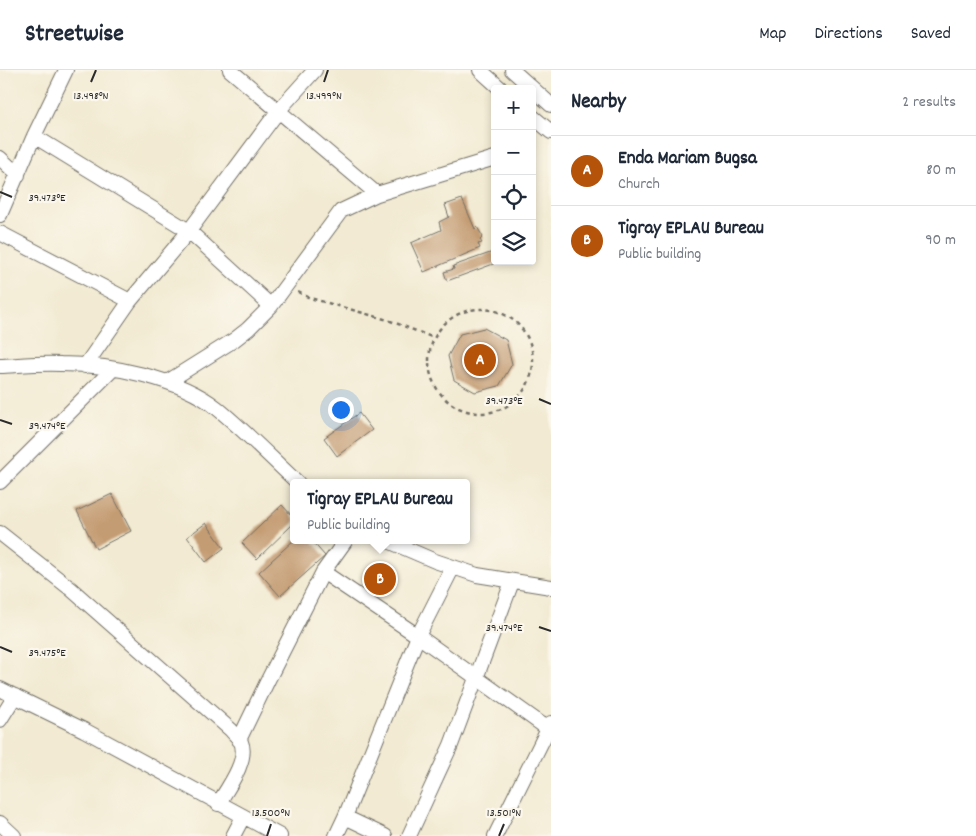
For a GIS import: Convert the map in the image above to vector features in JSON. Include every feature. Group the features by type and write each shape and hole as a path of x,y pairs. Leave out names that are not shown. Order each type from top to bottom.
{"street":[{"path":"0,215 34,136 66,70"},
{"path":"230,70 377,194"},
{"path":"85,366 130,301 189,231 279,110 315,70"},
{"path":"480,70 497,85"},
{"path":"512,70 551,104"},
{"path":"536,119 551,132"},
{"path":"34,136 189,231 271,306"},
{"path":"0,158 18,175"},
{"path":"167,382 234,340 271,306 341,211 377,194 491,159"},
{"path":"0,233 130,301"},
{"path":"0,366 62,364 85,366 167,382 199,396 216,408 294,479"},
{"path":"0,482 113,370"},
{"path":"0,533 71,589 231,730 239,740 243,753 239,768 218,804"},
{"path":"239,740 323,572 343,544"},
{"path":"396,544 453,567 484,576 551,587"},
{"path":"336,836 418,636 453,567"},
{"path":"323,572 550,728 495,836"},
{"path":"409,836 451,746 512,582"},
{"path":"0,690 84,730 280,836"},
{"path":"0,720 15,696"},
{"path":"233,836 243,817"},
{"path":"345,817 385,836"},
{"path":"0,823 14,836"}],"path":[{"path":"285,286 310,298 388,320 434,338"},
{"path":"484,308 503,313 520,326 530,343 533,364 528,384 515,400 498,410 478,413 458,408 442,396 431,378 428,358 434,338 446,322 463,311 484,308"}],"building":[{"path":"462,199 475,229 477,227 483,237 480,240 482,243 478,244 480,248 424,272 411,243 441,230 439,222 449,217 445,205"},
{"path":"491,253 491,265 447,281 444,272 454,269 453,266"},
{"path":"484,328 506,340 512,364 499,386 475,392 454,380 448,356 460,334"},
{"path":"359,413 372,430 337,456 324,438"},
{"path":"112,494 131,531 96,549 77,511"},
{"path":"282,505 290,514 290,527 257,559 242,543"},
{"path":"206,523 224,548 206,562 187,537"},
{"path":"290,544 314,544 325,556 280,596 259,572"}],"place":[{"name":"Enda Mariam Bugsa","path":"480,360"},
{"name":"Tigray EPLAU Bureau","path":"380,579"}]}
